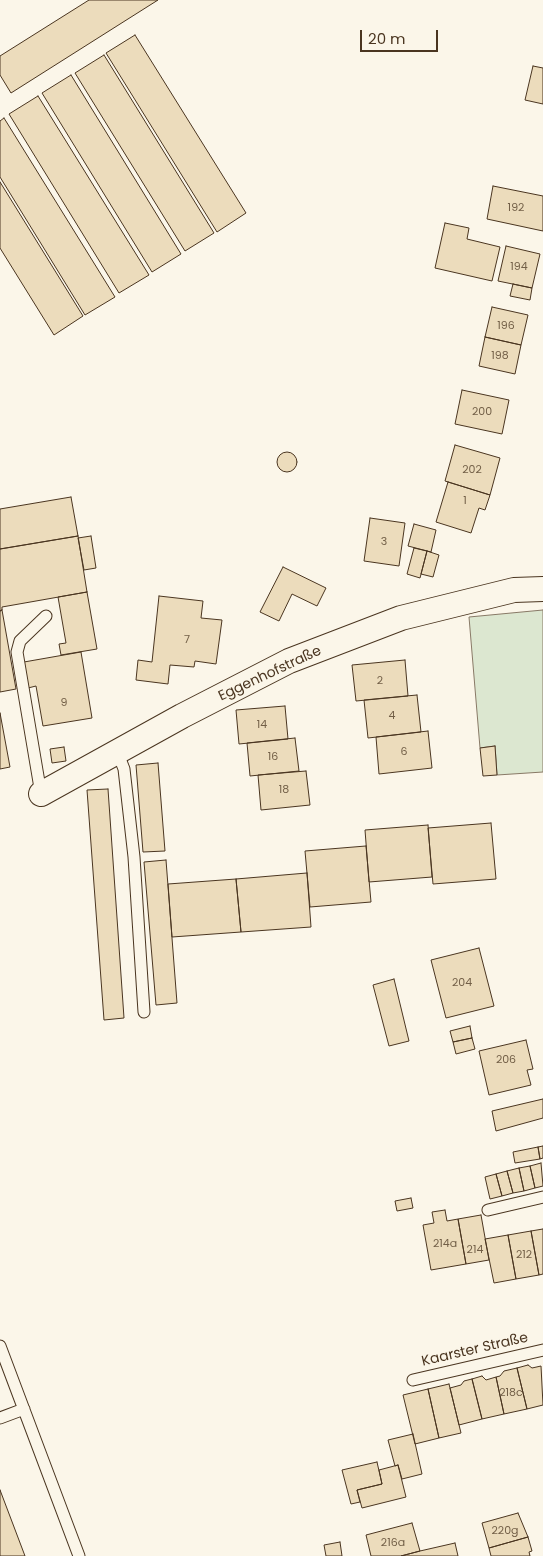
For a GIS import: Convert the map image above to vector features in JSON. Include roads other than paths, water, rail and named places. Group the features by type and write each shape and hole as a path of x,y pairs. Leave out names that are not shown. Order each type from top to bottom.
{"street":[{"name":"Eggenhofstraße","path":"41,794 117,751 289,661 401,618 514,590 543,590"}],"lane":[{"path":"41,794 17,652 20,641 46,616"},
{"path":"117,751 124,770 130,828 144,1012"},
{"path":"488,1210 543,1197"},
{"path":"0,1346 79,1556"},
{"name":"Kaarster Straße","path":"413,1380 543,1350"},
{"path":"0,1418 24,1409"}]}
